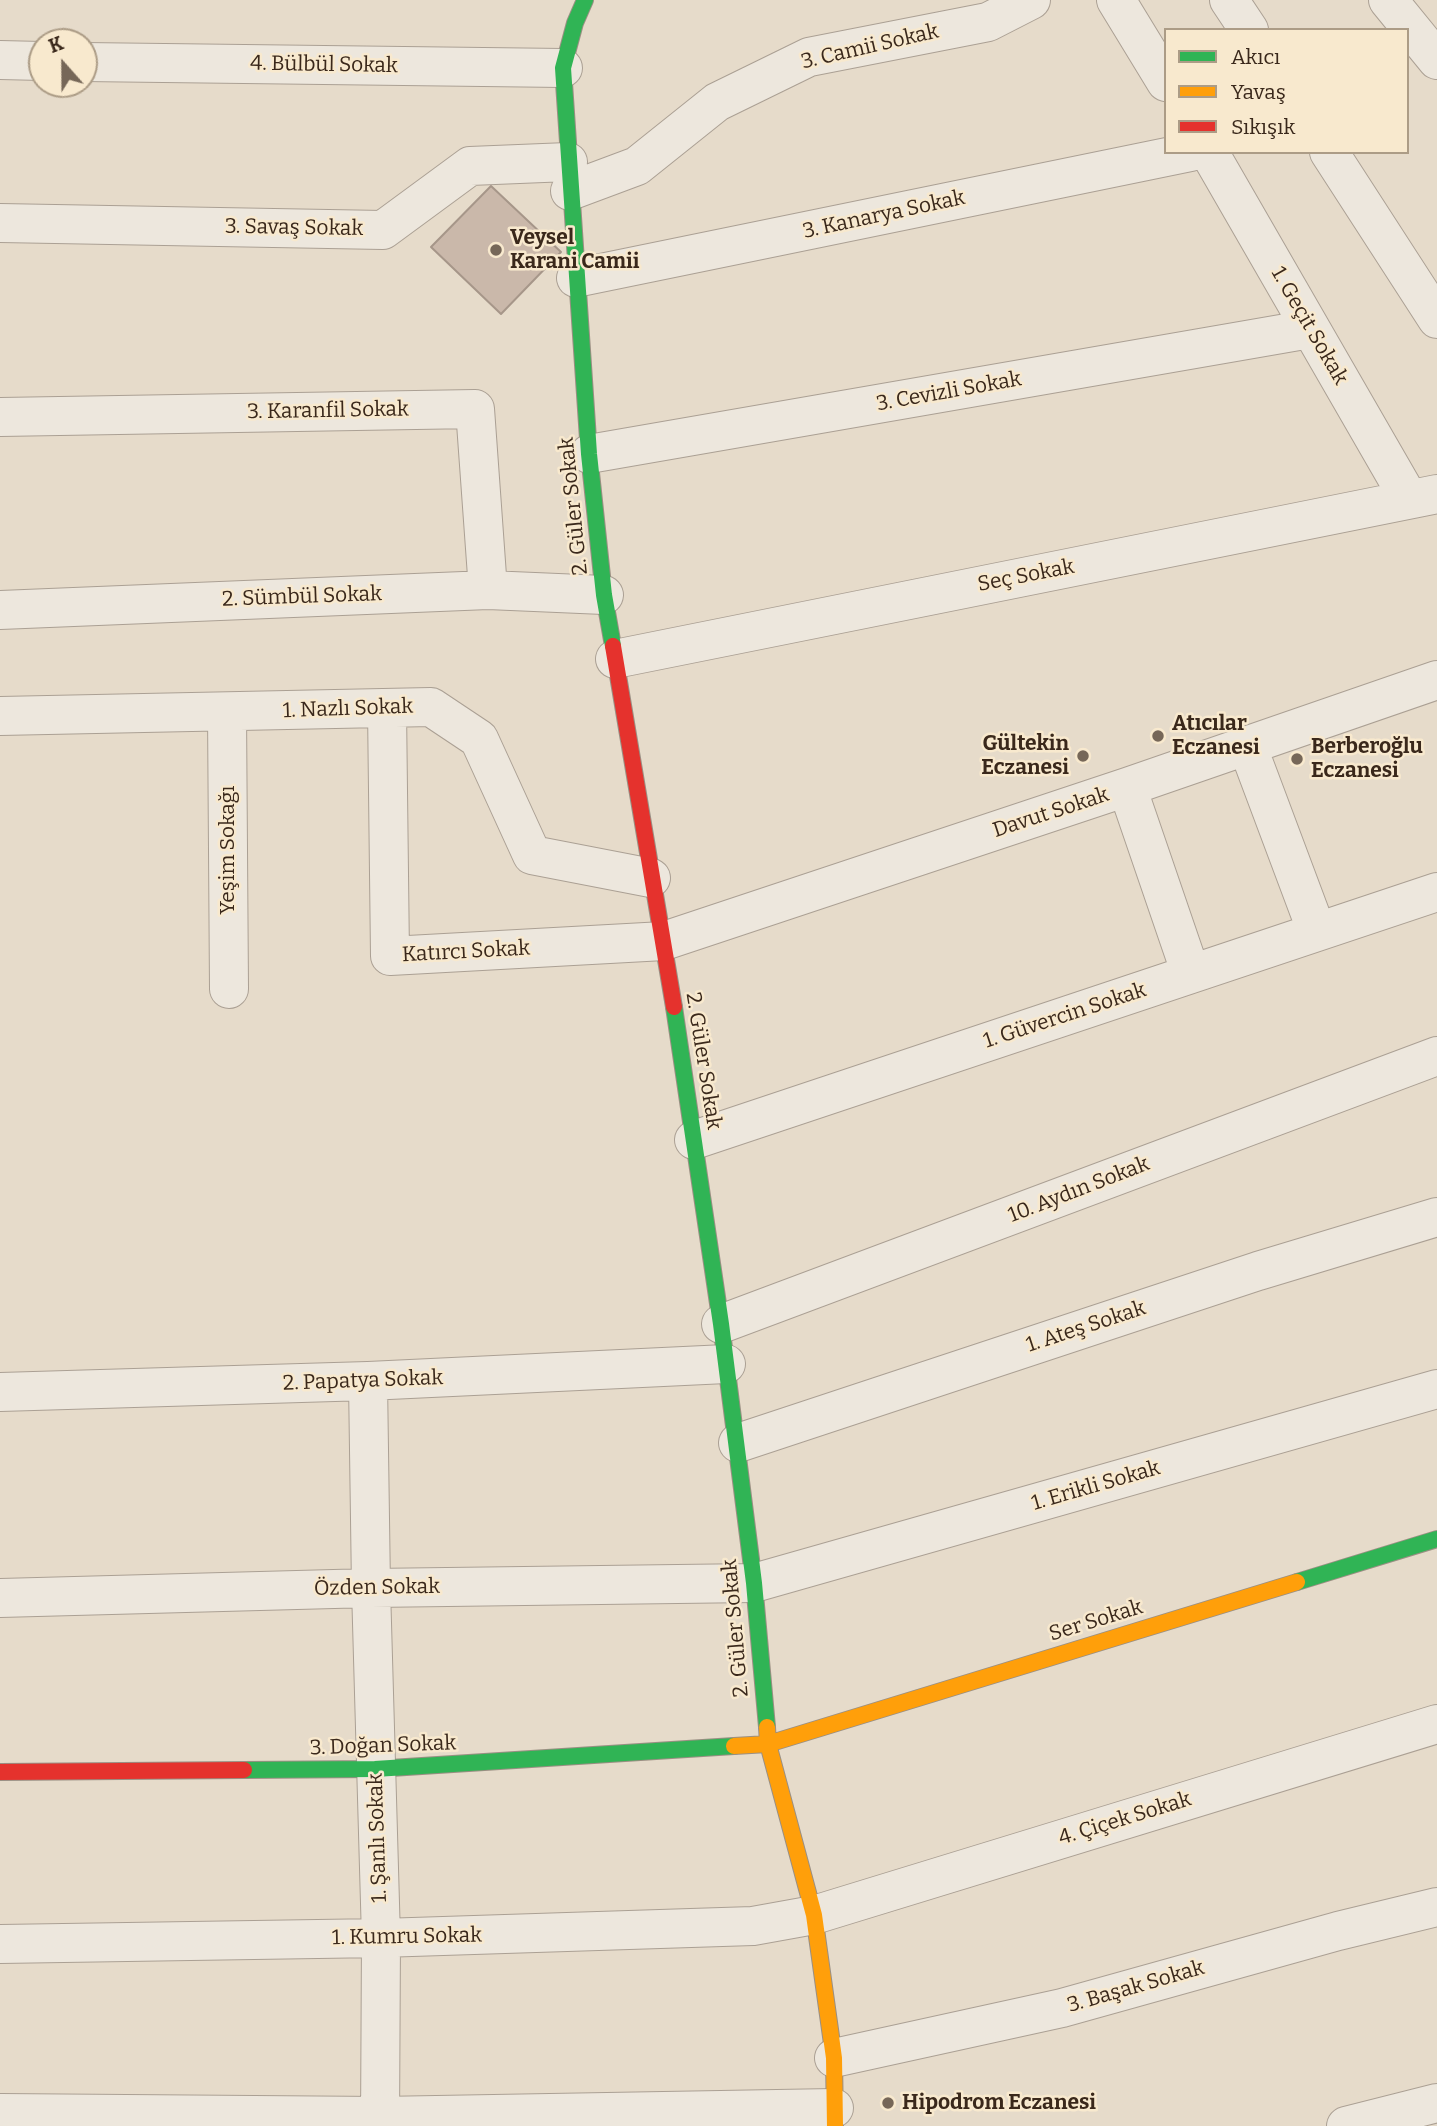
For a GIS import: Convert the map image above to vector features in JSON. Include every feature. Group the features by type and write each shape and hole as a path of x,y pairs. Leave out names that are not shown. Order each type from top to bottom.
{"street":[{"name":"2. Güler Sokak","path":"585,0 575,23 563,68 589,454 604,595 664,941 738,1443 768,1744 814,1915 834,2058 835,2117"},
{"name":"3. Camii Sokak","path":"569,176 637,166 717,102 809,57 988,22 1031,0"},
{"path":"1116,0 1164,79"},
{"path":"1229,0 1248,28"},
{"path":"1388,0 1437,60"},
{"path":"0,60 28,61"},
{"name":"4. Bülbül Sokak","path":"98,62 563,68"},
{"name":"3. Kanarya Sokak","path":"576,278 1181,154"},
{"name":"1. Geçit Sokak","path":"1210,154 1310,329 1423,496"},
{"path":"1330,154 1437,319"},
{"name":"3. Savaş Sokak","path":"0,223 383,230 470,166 569,176"},
{"name":"3. Cevizli Sokak","path":"589,454 1310,329"},
{"name":"3. Karanfil Sokak","path":"0,417 475,409 488,590"},
{"name":"Seç Sokak","path":"615,659 1423,496"},
{"name":"2. Sümbül Sokak","path":"0,610 488,590 604,595"},
{"name":"Davut Sokak","path":"664,941 1127,788 1437,680"},
{"name":"1. Nazlı Sokak","path":"0,716 431,707 479,739 532,855 651,878"},
{"name":"Katırcı Sokak","path":"387,708 390,956 664,941"},
{"name":"Yeşim Sokağı","path":"227,712 229,989"},
{"path":"1247,746 1317,932"},
{"path":"1127,788 1191,974"},
{"name":"1. Güvercin Sokak","path":"694,1140 1437,892"},
{"name":"10. Aydın Sokak","path":"721,1324 1437,1056"},
{"name":"1. Ateş Sokak","path":"738,1443 1258,1271 1437,1217"},
{"name":"2. Papatya Sokak","path":"0,1392 368,1381 726,1364"},
{"name":"1. Şanlı Sokak","path":"368,1381 381,1938 380,2121"},
{"name":"1. Erikli Sokak","path":"754,1583 1437,1390"},
{"name":"Ser Sokak","path":"768,1744 1437,1539"},
{"name":"Özden Sokak","path":"0,1598 371,1588 754,1583"},
{"name":"4. Çiçek Sokak","path":"814,1915 1437,1724"},
{"name":"3. Doğan Sokak","path":"0,1772 375,1769 768,1744"},
{"name":"3. Başak Sokak","path":"834,2058 1062,2008 1338,1931 1437,1907"},
{"name":"1. Kumru Sokak","path":"0,1944 381,1938 752,1926 814,1915"},
{"path":"1346,2126 1437,2104"},
{"path":"0,2113 380,2121 835,2117"}],"building":[{"name":"Veysel Karani Camii","path":"491,186 561,252 501,314 431,247"}],"traffic: fast":[{"path":"585,0 575,23 563,68 589,454 604,595 613,646"},
{"path":"674,1007 721,1324 754,1583 767,1727"},
{"path":"1297,1582 1437,1539"},
{"path":"244,1770 375,1769 734,1746"}],"traffic: slow":[{"path":"734,1746 768,1744 1297,1582"},
{"path":"767,1727 768,1744 814,1915 834,2058 835,2126"}],"traffic: jam":[{"path":"613,646 674,1007"},
{"path":"0,1772 244,1770"}],"place":[{"name":"Veysel Karani Camii","path":"496,250"},
{"name":"Atıcılar Eczanesi","path":"1158,736"},
{"name":"Gültekin Eczanesi","path":"1083,756"},
{"name":"Berberoğlu Eczanesi","path":"1297,759"},
{"name":"Hipodrom Eczanesi","path":"888,2103"}]}
